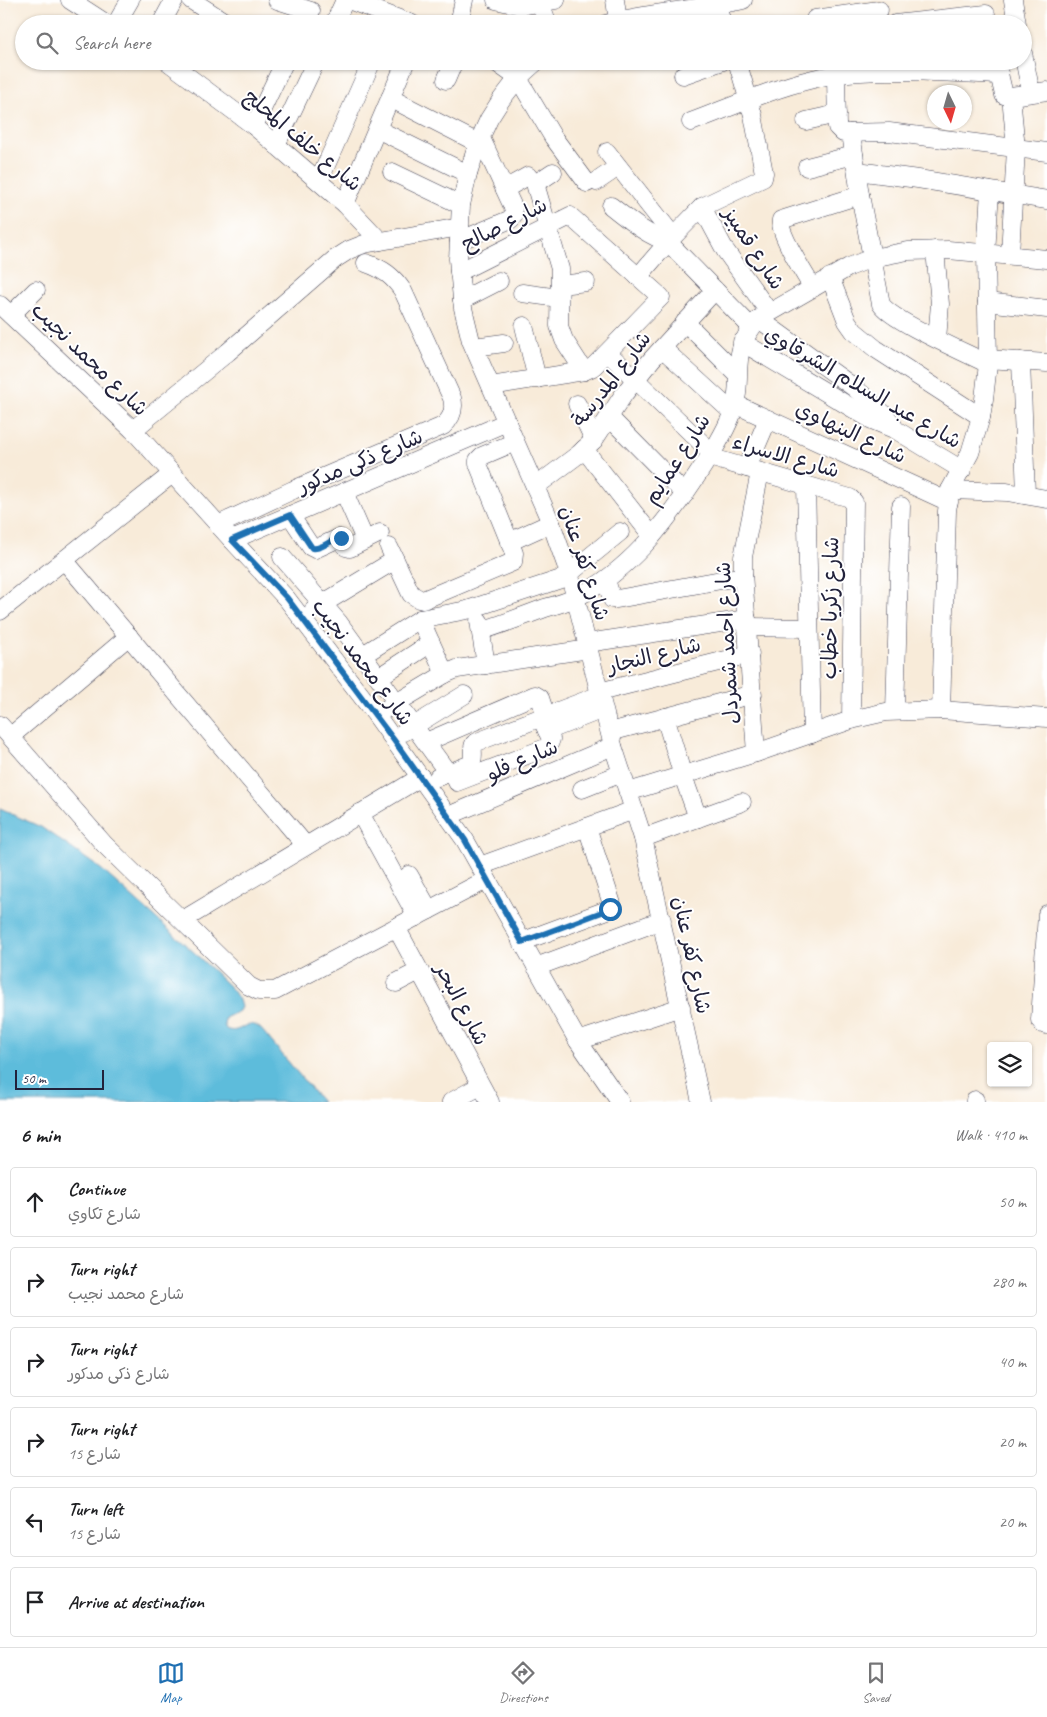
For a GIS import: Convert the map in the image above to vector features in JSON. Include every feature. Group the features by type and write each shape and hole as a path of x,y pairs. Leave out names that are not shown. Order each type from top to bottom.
{"street":[{"path":"70,0 93,15"},
{"path":"121,15 130,0"},
{"path":"166,15 174,0"},
{"path":"191,0 214,15"},
{"path":"277,0 310,11"},
{"path":"338,15 345,0"},
{"path":"349,0 380,15"},
{"path":"461,15 464,0"},
{"path":"496,0 520,6 545,1 547,15"},
{"path":"613,15 615,0"},
{"path":"650,15 743,0"},
{"path":"1013,0 1016,15"},
{"path":"705,5 714,15"},
{"path":"847,15 879,11"},
{"path":"963,15 986,12"},
{"name":"شارع خلف المحلج","path":"179,70 254,126 319,181 345,204 380,241"},
{"path":"254,126 281,70"},
{"path":"276,145 312,70"},
{"path":"319,181 368,70"},
{"path":"345,204 402,70"},
{"path":"446,80 450,70"},
{"path":"507,70 518,78 553,137 591,182 618,167"},
{"name":"شارع كفر عنان","path":"527,70 518,78 489,119 479,140 468,174 461,205 459,234 459,272 463,308 474,347 535,487 570,574 611,738 643,838 701,1102"},
{"path":"683,75 697,70"},
{"path":"491,386 584,371 593,367 660,300 660,295 638,277 670,239 702,207 763,178 764,174 750,100 740,70"},
{"path":"691,122 814,78 836,76 853,70"},
{"path":"912,70 935,72 966,70"},
{"path":"999,70 1008,96 1016,148 1010,254"},
{"path":"1008,96 1039,92 1030,70"},
{"path":"836,76 837,114 839,130 843,133 889,132 1047,152"},
{"path":"133,430 235,346 335,259 349,250 364,244 380,241 459,234 511,219 514,215 513,207 479,140 390,98"},
{"path":"806,121 837,114"},
{"path":"377,129 468,174"},
{"path":"851,133 860,195 881,304 884,309 937,339 988,361 1047,363"},
{"path":"607,152 670,239 715,290 759,319 856,389 886,416 896,430"},
{"path":"807,167 856,163 1013,195 1047,200"},
{"path":"392,172 461,205"},
{"path":"553,172 536,185 560,268 559,326 564,340 584,371"},
{"path":"504,189 528,176"},
{"path":"941,710 946,534 950,496 970,452 981,417 988,361 986,252 990,190"},
{"path":"813,288 786,239 780,224 781,220 860,195"},
{"path":"611,206 638,228 657,238 670,239"},
{"name":"شارع قمبيز","path":"702,207 759,319"},
{"name":"شارع صالح","path":"459,272 570,216 638,277"},
{"path":"936,250 940,304 937,339"},
{"path":"759,319 830,277 872,258 908,251 936,250 986,252 1047,259"},
{"path":"218,525 293,490 443,426 449,420 454,406 452,398 404,291 388,273 366,263"},
{"path":"830,277 854,331 876,349 981,417"},
{"path":"462,300 499,281"},
{"path":"522,293 559,292 586,282"},
{"path":"6,310 36,290"},
{"name":"شارع المدرسة","path":"535,487 589,445 636,379 715,290"},
{"path":"987,302 1047,309"},
{"name":"شارع محمد نجيب","path":"6,310 133,430 218,525 287,598 376,715 465,840 578,1041 615,1100"},
{"name":"شارع عمايم","path":"481,631 538,620 606,580 624,565 652,536 685,494 711,455 734,408 738,358 742,342 759,319"},
{"path":"685,322 737,374"},
{"path":"524,326 536,379"},
{"name":"شارع عبد السلام الشرقاوي","path":"742,342 872,420 896,430 962,470"},
{"path":"474,347 504,343"},
{"name":"شارع البنهاوي","path":"662,348 734,408 768,419 950,496"},
{"path":"608,352 711,455"},
{"path":"1021,361 1026,496"},
{"path":"577,404 589,445 652,536"},
{"path":"609,418 685,494"},
{"name":"شارع احمد شمردل","path":"756,753 743,557 753,470 768,419"},
{"name":"شارع ذكى مدكور","path":"232,540 507,422"},
{"path":"344,492 382,545 411,594 423,600 513,562 514,555 478,464 482,456 515,442"},
{"name":"شارع الاسراء","path":"711,455 753,470 850,498"},
{"path":"0,611 172,474"},
{"path":"806,485 812,734"},
{"path":"950,496 1007,492 1047,499"},
{"name":"شارع زكريا خطاب","path":"850,498 854,502 854,506 850,720"},
{"path":"894,711 901,506"},
{"path":"290,515 312,548 317,549 338,538 341,538 348,548 382,545"},
{"path":"509,542 550,523"},
{"path":"363,655 420,619 477,607 570,574 620,532"},
{"path":"301,617 323,604 382,545"},
{"path":"183,920 360,814 448,773 340,623 282,557"},
{"path":"64,560 306,846"},
{"path":"606,580 610,596 612,599 617,599 743,576"},
{"path":"477,607 486,665"},
{"path":"420,619 431,643 464,695 471,722"},
{"path":"376,715 451,672 471,666 486,665 588,646 747,623 809,628"},
{"path":"129,636 6,730 104,844 249,986 258,991 275,991 423,913 483,873 587,826 634,810"},
{"path":"379,677 431,643"},
{"name":"شارع النجار","path":"448,773 472,764 474,744 545,722 601,699 750,654"},
{"name":"شارع فلو","path":"448,816 611,738 665,717 753,694"},
{"path":"393,739 464,695"},
{"path":"426,742 534,695 540,698 551,739 548,747 426,784"},
{"path":"628,792 756,753 850,720 894,711 941,710 1047,718"},
{"path":"665,717 698,818"},
{"path":"582,789 622,773"},
{"path":"643,838 742,802"},
{"path":"360,814 423,913"},
{"path":"522,942 610,909 612,904 587,826"},
{"path":"409,875 423,913"},
{"path":"1047,914 1040,1020 1043,1024 1047,1025"},
{"path":"536,966 662,920"},
{"name":"شارع البحر","path":"396,927 490,1102"},
{"path":"396,983 419,971"},
{"path":"578,1041 681,1007"},
{"path":"451,1102 480,1086"}],"water":[{"path":"0,809 41,827 101,869 196,954 233,990 239,1000 241,1007 239,1011 225,1018 224,1025 226,1029 236,1030 251,1024 261,1029 322,1102 0,1102"}],"route":[{"path":"341,538 337,538 317,549 312,548 290,515 232,540 287,598 421,777 465,840 522,942 610,909"}]}
